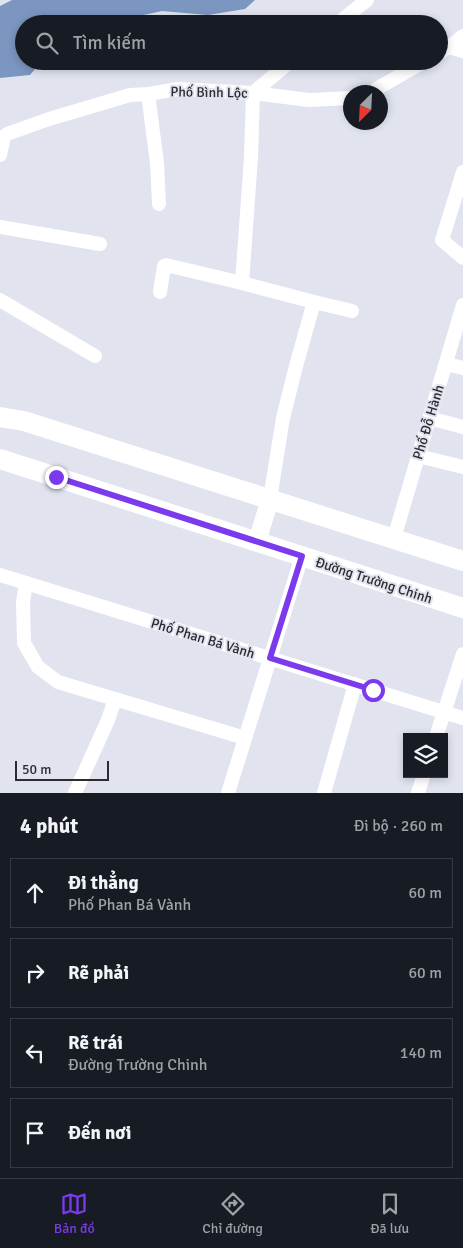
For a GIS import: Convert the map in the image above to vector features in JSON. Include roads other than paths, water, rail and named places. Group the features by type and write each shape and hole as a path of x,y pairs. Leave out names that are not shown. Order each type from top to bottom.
{"main road":[{"path":"0,417 24,421 463,560"},
{"name":"Đường Trường Chinh","path":"0,459 463,608"}],"street":[{"path":"348,15 367,0"},
{"path":"448,47 463,36"},
{"path":"448,50 463,51"},
{"path":"242,282 251,157 252,93 280,70"},
{"path":"383,85 409,70"},
{"name":"Phố Bình Lộc","path":"0,155 4,137 7,134 49,119 130,95 178,89 252,93 309,100 343,98"},
{"path":"148,94 157,163 159,204"},
{"path":"463,172 442,240 463,258"},
{"path":"0,227 100,244"},
{"path":"160,292 164,266 166,265 352,310"},
{"path":"0,300 95,356"},
{"path":"257,542 270,499 283,418 314,302"},
{"name":"Phố Đỗ Hành","path":"394,538 463,305"},
{"path":"446,364 463,368"},
{"path":"429,418 463,427"},
{"path":"418,456 463,467"},
{"path":"228,793 302,556"},
{"name":"Phố Phan Bá Vành","path":"0,575 463,718"},
{"path":"26,583 23,602 24,643 38,667 58,682 246,738"},
{"path":"437,733 463,654"},
{"path":"324,793 355,684"},
{"path":"75,793 108,720 115,699"},
{"path":"418,793 423,778"}],"water":[{"path":"12,0 255,0 245,9 208,15 162,11 144,15 15,15 15,70 34,70 30,75 0,78 0,6"}]}
